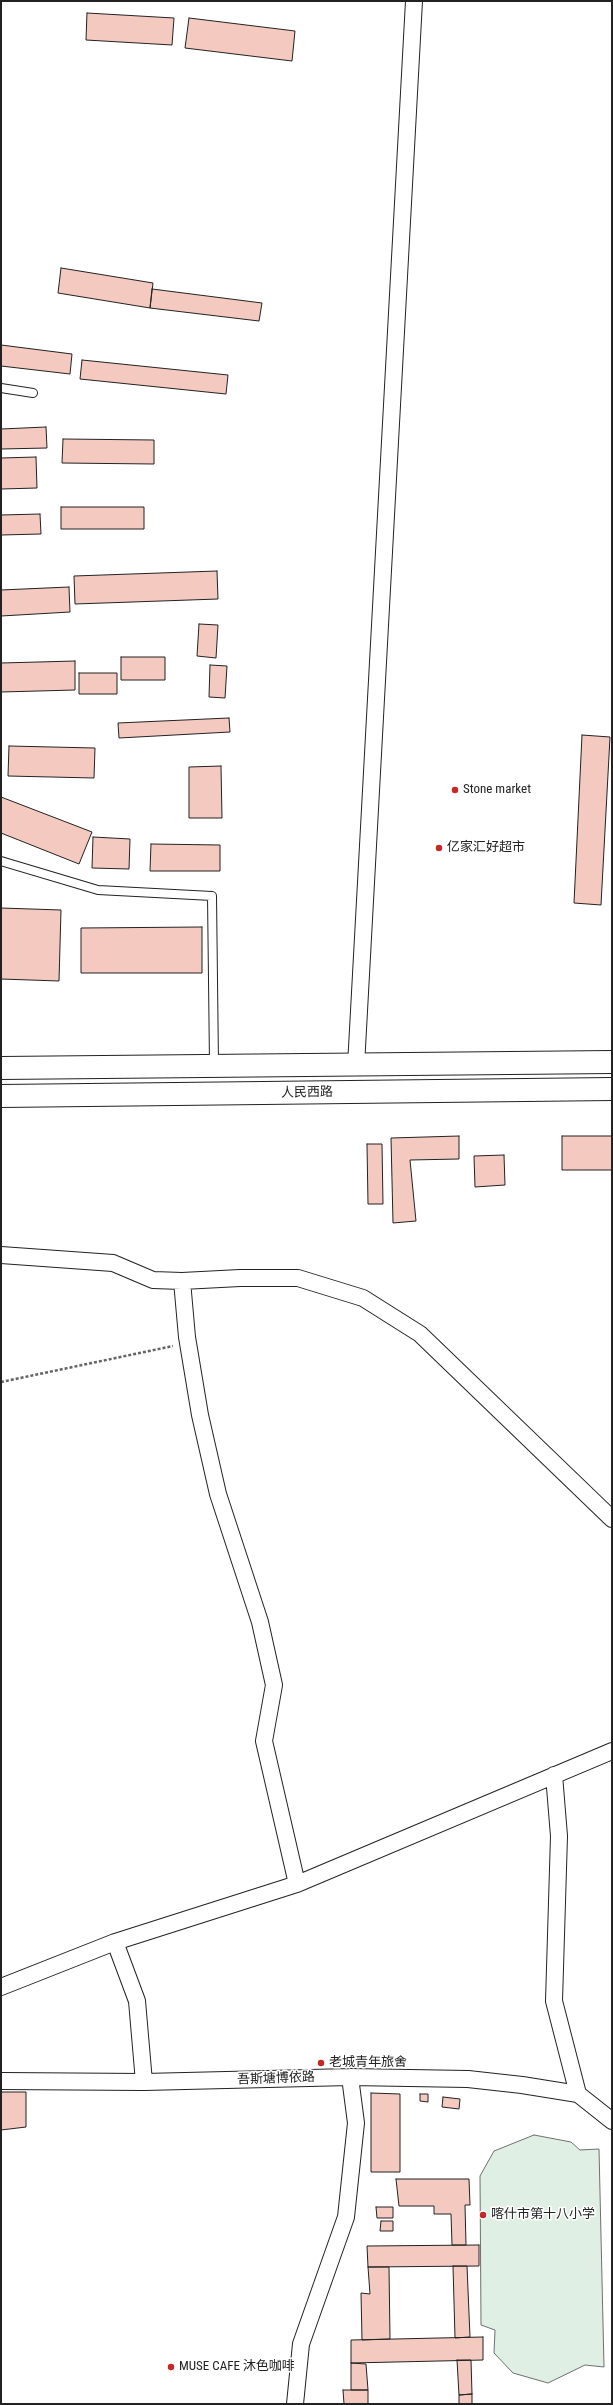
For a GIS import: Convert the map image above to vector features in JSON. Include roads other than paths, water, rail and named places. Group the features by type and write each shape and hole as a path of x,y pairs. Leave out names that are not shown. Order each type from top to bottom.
{"main road":[{"name":"人民西路","path":"1,1068 356,1066 612,1062"},
{"name":"人民西路","path":"1,1096 612,1089"}],"street":[{"path":"356,1066 414,1"},
{"path":"1,1255 113,1263 153,1280 182,1281 240,1278 298,1278 364,1298 420,1334 612,1519"},
{"path":"182,1281 188,1343 200,1415 218,1494 260,1622 274,1685 264,1741 297,1884"},
{"path":"1,1987 115,1942 297,1884 612,1751"},
{"path":"554,1775 559,1836 554,2001 578,2094 612,2121"},
{"path":"115,1942 137,2001 144,2082"},
{"path":"295,2404 301,2344 346,2217 356,2123 350,2077"},
{"name":"吾斯塘博依路","path":"1,2081 144,2082 350,2077 468,2079 578,2094"}],"lane":[{"path":"1,388 33,393"},
{"path":"1,861 98,890 212,896 214,1066"}],"place":[{"name":"Stone market","path":"455,790"},
{"name":"亿家汇好超市","path":"439,848"},
{"name":"老城青年旅舍","path":"321,2063"},
{"name":"喀什市第十八小学","path":"483,2215"},
{"name":"MUSE CAFE 沐色咖啡","path":"171,2367"}]}
